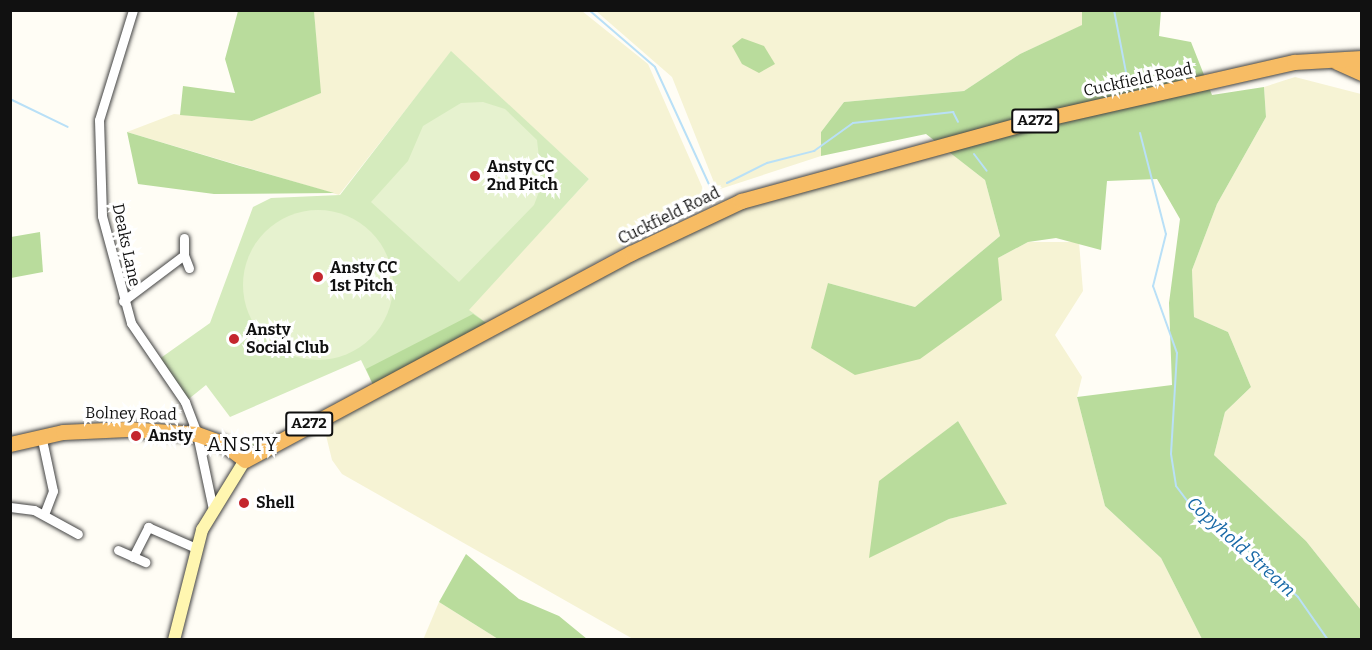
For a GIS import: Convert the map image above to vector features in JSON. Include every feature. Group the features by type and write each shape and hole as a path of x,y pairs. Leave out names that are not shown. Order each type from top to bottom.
{"highway":[{"name":"Cuckfield Road","path":"245,460 631,253 741,201 1034,121 1294,62 1336,62 1362,58"},
{"name":"Cuckfield Road","path":"1336,62 1362,73"},
{"name":"Bolney Road","path":"10,444 41,435 128,429 197,434 224,444 245,460"}],"main road":[{"name":"Cuckfield Road","path":"174,639 196,548 213,509 245,460"}],"street":[{"name":"Deaks Lane","path":"133,10 99,120 102,216 123,301 131,323 184,402 197,434 213,509"},
{"path":"184,238 184,255 189,268"},
{"path":"123,301 184,255"},
{"path":"41,435 53,491 44,514"},
{"path":"10,507 44,514 78,534"},
{"path":"133,556 148,527 196,548"},
{"path":"118,550 145,562"}],"shaded area":[{"path":"1082,10 1083,25 1020,54 964,91 844,102 821,132 821,156 717,190 672,77 596,11"},
{"path":"314,11 582,11 648,64 707,198 488,325 468,310 589,179 451,52 339,195 127,132 174,114 252,121 320,93"},
{"path":"1295,77 1361,94 1361,610 1306,541 1214,455 1225,412 1251,387 1228,332 1194,317 1192,270 1217,204 1266,117 1264,87"},
{"path":"947,150 985,180 1000,236 915,307 828,283 855,375 998,258 1028,242 1079,242 1083,291 1055,335 1082,377 1077,397 1105,506 1161,558 1202,639 633,639 342,474 332,460 323,423 622,265 763,200","holes":["958,421 1006,504 949,519 869,557 922,449"]},
{"path":"439,602 498,639 423,640"}],"green space":[{"path":"238,11 314,11 321,93 252,121 180,115 183,86 235,93 225,59"},
{"path":"1082,11 1161,11 1159,36 1191,42 1212,95 1264,87 1266,117 1217,204 1192,270 1194,317 1228,332 1251,387 1225,412 1214,455 1306,541 1361,610 1361,639 1202,639 1161,558 1105,506 1077,397 1172,385 1169,303 1180,219 1157,179 1107,181 1101,250 1056,238 1028,242 998,258 1002,300 920,359 855,375 811,348 828,283 915,307 1000,236 985,180 926,134 821,156 821,132 844,102 964,91 1020,54 1082,25"},
{"path":"742,38 764,46 775,64 759,73 742,64 732,46"},
{"path":"451,51 589,179 469,310 492,327 375,389 361,360 230,417 206,385 185,402 155,362 210,323 253,207 271,198 340,195"},
{"name":"Ansty CC 2nd Pitch","path":"483,102 505,109 537,140 542,184 534,205 459,282 371,202 408,161 423,126 461,103"},
{"path":"127,132 334,193 214,194 138,184"},
{"name":"Ansty CC 1st Pitch","path":"318,210 347,215 360,222 371,232 381,243 388,256 393,285 388,314 381,327 371,338 360,348 347,355 318,360 289,355 276,348 265,338 255,327 248,314 243,285 248,256 255,243 265,232 276,222 289,215"},
{"path":"40,232 43,272 11,278 11,237"},
{"path":"473,314 492,327 375,389 366,369"},
{"path":"958,421 1007,504 949,519 869,558 879,481"},
{"path":"225,434 270,439 253,446"},
{"path":"466,554 519,599 559,616 587,639 498,639 439,602"}],"waterway":[{"path":"589,10 655,67 713,193"},
{"name":"Copyhold Stream","path":"1114,10 1128,83"},
{"path":"10,99 68,127"},
{"path":"727,183 767,163 814,151 853,123 953,112 958,122"},
{"name":"Copyhold Stream","path":"1140,133 1166,234 1153,286 1177,353 1171,454 1176,486 1195,511 1231,534 1298,597 1328,640"},
{"path":"974,154 987,171"}],"place":[{"name":"Ansty CC 2nd Pitch","path":"475,176"},
{"name":"Ansty CC 1st Pitch","path":"318,277"},
{"name":"Ansty Social Club","path":"234,339"},
{"name":"Ansty","path":"136,436"},
{"name":"Shell","path":"244,503"}],"district":[{"name":"ANSTY","path":"243,444"}]}
